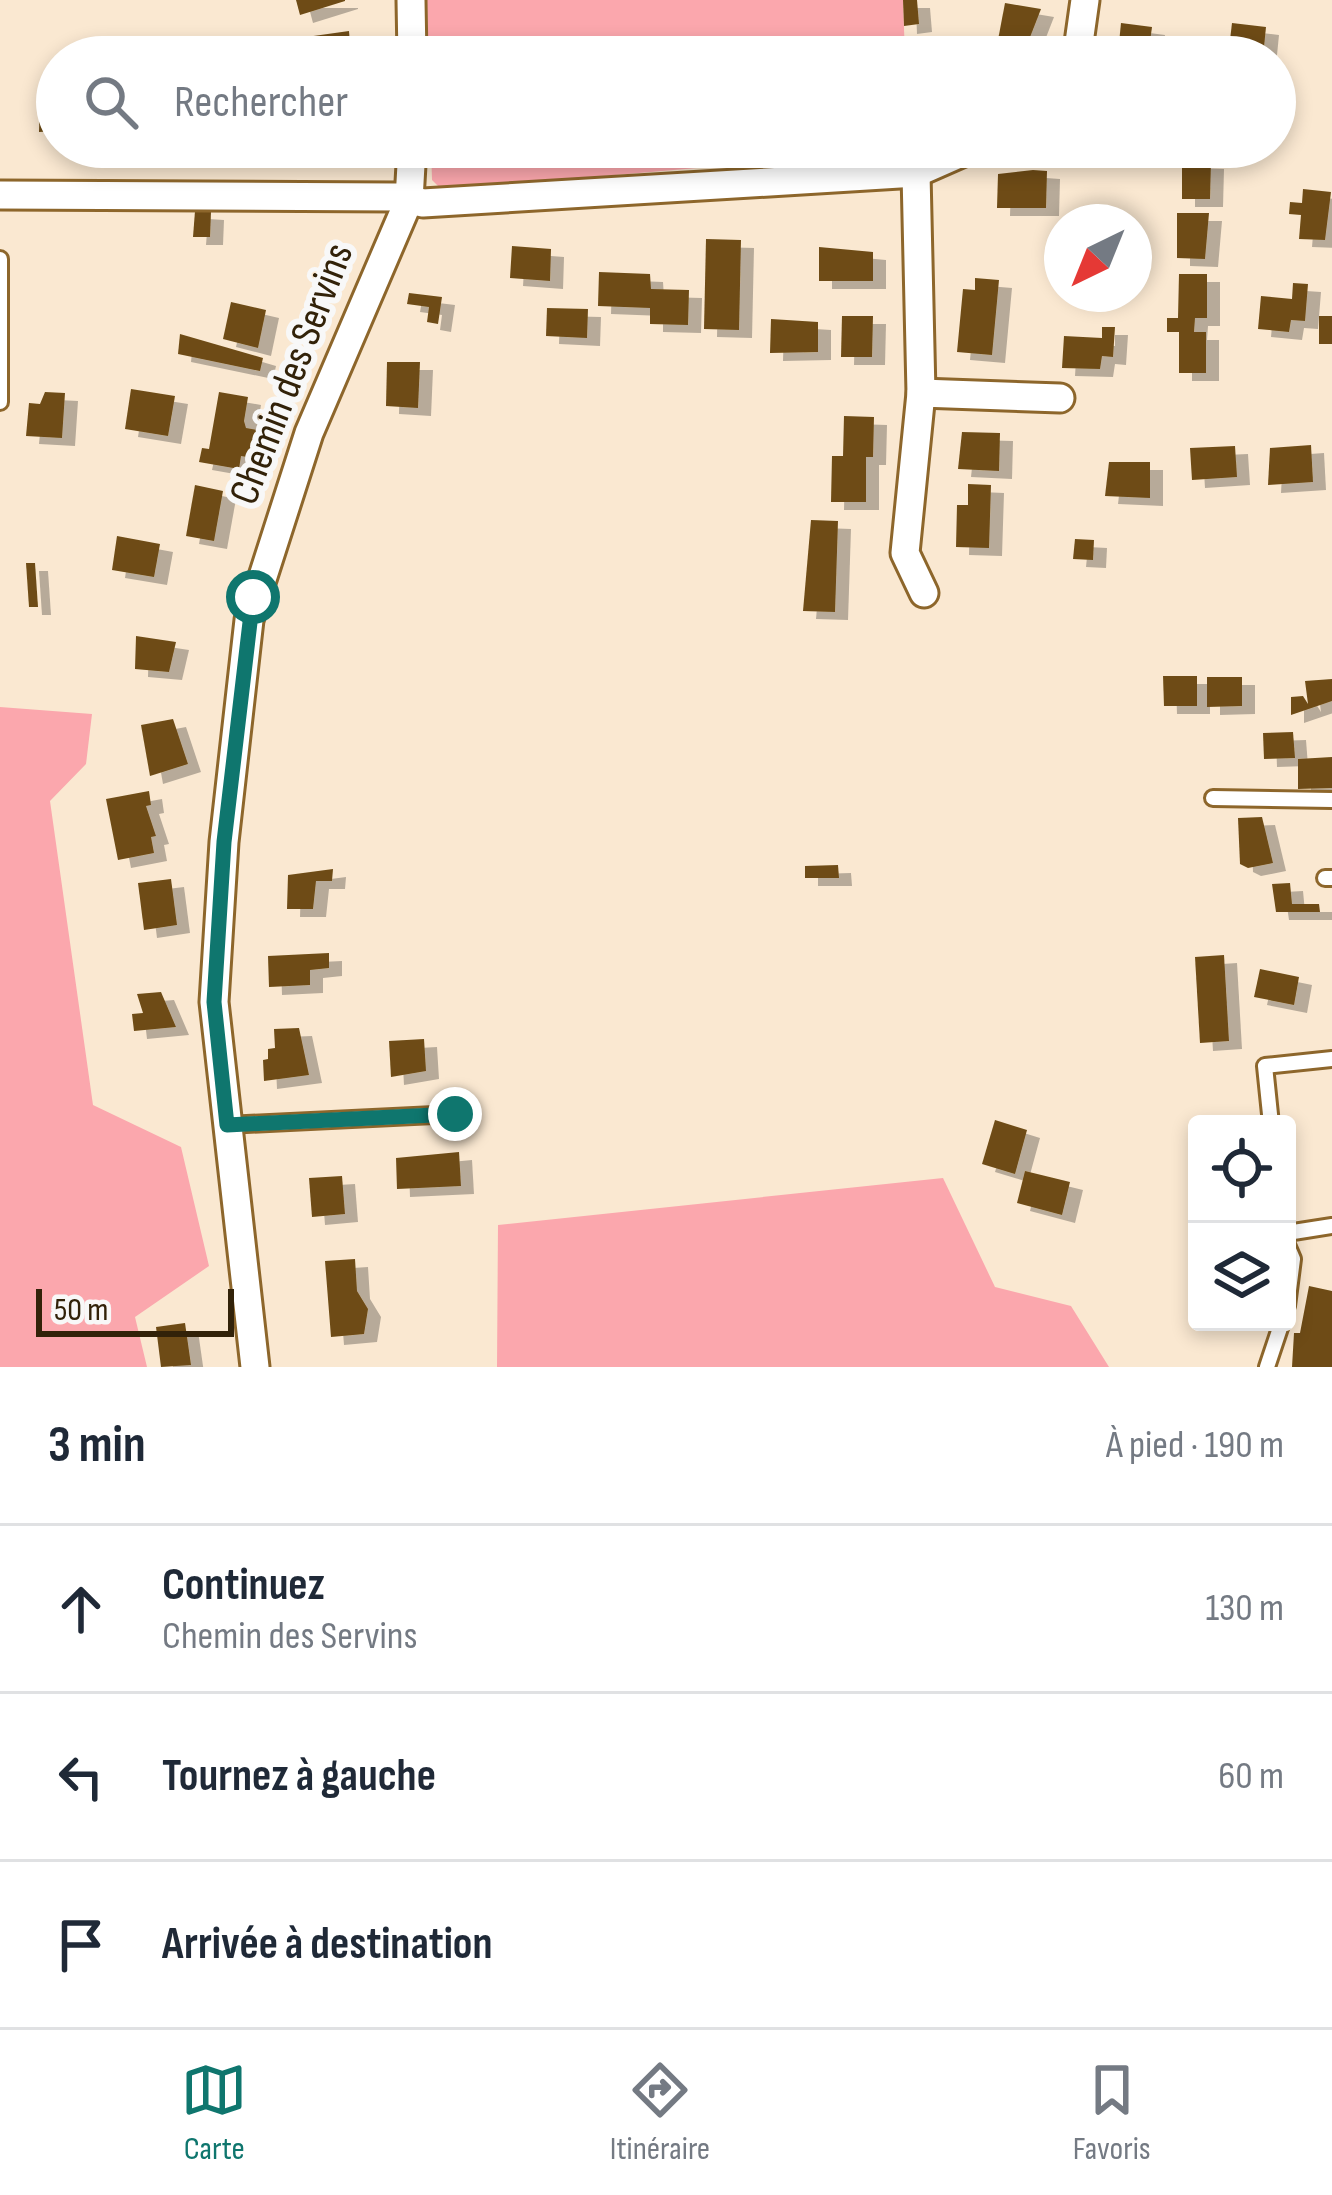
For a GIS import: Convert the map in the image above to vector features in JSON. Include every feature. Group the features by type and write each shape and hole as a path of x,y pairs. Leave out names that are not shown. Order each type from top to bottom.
{"street":[{"path":"412,0 412,36"},
{"path":"1080,36 1085,0"},
{"name":"Chemin des Servins","path":"255,1367 214,1002 224,842 253,597 309,433 409,200 411,168"},
{"path":"0,195 409,200 916,173 927,168"},
{"path":"916,173 921,393 905,553 923,593"},
{"path":"921,393 1060,398"}],"lane":[{"path":"0,259 0,401"},
{"path":"1213,798 1332,800"},
{"path":"1269,1115 1264,1066 1332,1059"},
{"path":"227,1125 455,1114"},
{"path":"1296,1232 1332,1226"},
{"path":"1267,1367 1279,1331"}],"shaded area":[{"path":"427,0 903,0 904,36 428,36"},
{"path":"432,168 698,168 442,190 432,180"},
{"path":"0,707 92,714 86,764 50,801 93,1105 181,1147 209,1266 135,1317 147,1367 0,1367"},
{"path":"943,1178 995,1287 1071,1306 1109,1367 497,1367 498,1225"}],"building":[{"path":"296,0 345,0 345,1 300,15"},
{"path":"903,0 917,0 919,24 904,26"},
{"path":"1005,3 1041,9 1030,36 999,36"},
{"path":"1121,23 1152,27 1151,36 1120,36"},
{"path":"1232,23 1266,27 1265,36 1230,36"},
{"path":"1182,168 1211,168 1210,199 1182,199"},
{"path":"1047,171 1044,208 997,208 998,174"},
{"path":"1303,189 1331,192 1325,240 1299,239 1301,215 1289,214 1290,202 1302,203"},
{"path":"195,211 211,212 210,237 193,237"},
{"path":"1177,213 1209,213 1205,259 1177,258"},
{"path":"706,239 741,240 739,330 704,329"},
{"path":"512,246 551,249 550,281 510,278"},
{"path":"819,247 873,252 873,281 819,281"},
{"path":"599,272 650,274 651,289 689,290 688,325 650,324 650,308 598,306"},
{"path":"1179,274 1207,274 1207,318 1195,318 1194,332 1206,332 1206,373 1179,373 1179,332 1167,332 1167,318 1178,318"},
{"path":"975,278 999,280 992,355 957,352 963,289 975,290"},
{"path":"1293,283 1308,284 1305,321 1291,320 1289,332 1258,329 1261,296 1292,299"},
{"path":"409,293 442,297 438,324 427,322 429,307 407,304"},
{"path":"231,302 266,310 258,348 223,339"},
{"path":"547,308 588,309 587,338 546,336"},
{"path":"842,316 873,316 872,357 841,357"},
{"path":"1319,316 1332,316 1332,344 1319,344"},
{"path":"771,319 818,322 818,352 770,353"},
{"path":"1102,327 1115,327 1113,357 1102,356 1100,369 1062,368 1064,336 1102,338"},
{"path":"180,334 263,358 260,371 178,354"},
{"path":"387,362 420,362 418,408 386,406"},
{"path":"131,389 175,396 168,436 125,429"},
{"path":"45,392 65,393 62,438 26,436 29,403 40,404"},
{"path":"219,392 248,397 246,428 258,430 253,458 241,456 239,469 199,462 202,448 209,449"},
{"path":"844,416 874,417 873,457 866,457 866,502 831,502 832,456 843,456"},
{"path":"962,432 1000,433 999,471 958,469"},
{"path":"1311,445 1313,482 1268,485 1270,448"},
{"path":"1235,446 1237,477 1192,480 1190,448"},
{"path":"1109,462 1150,462 1150,498 1105,496"},
{"path":"968,484 991,485 989,548 956,547 957,505 968,505"},
{"path":"195,485 223,491 214,541 186,536"},
{"path":"811,520 838,521 835,612 803,611"},
{"path":"117,536 160,544 154,577 112,570"},
{"path":"1075,539 1094,540 1093,560 1073,559"},
{"path":"26,563 35,563 38,607 29,607"},
{"path":"136,636 176,642 169,672 135,669"},
{"path":"1163,676 1197,676 1197,706 1164,706"},
{"path":"1207,677 1242,677 1242,706 1207,707"},
{"path":"1332,679 1332,701 1291,715 1291,697 1303,696 1308,704 1305,681"},
{"path":"173,719 188,764 150,776 141,725"},
{"path":"1293,732 1295,758 1264,759 1263,733"},
{"path":"1332,757 1332,788 1298,789 1298,759"},
{"path":"149,791 151,805 146,806 156,836 151,837 154,853 118,860 106,799"},
{"path":"1262,817 1273,863 1248,868 1240,864 1238,818"},
{"path":"838,865 839,878 805,878 805,866"},
{"path":"333,869 332,881 316,881 313,909 287,909 288,875"},
{"path":"171,879 177,925 144,930 138,883"},
{"path":"1290,883 1292,904 1319,904 1320,912 1276,912 1272,884"},
{"path":"329,953 329,968 310,970 310,985 269,987 268,956"},
{"path":"1224,955 1229,1041 1200,1043 1195,957"},
{"path":"1260,969 1299,977 1294,1005 1254,997"},
{"path":"161,992 176,1027 134,1031 132,1014 143,1013 137,994"},
{"path":"299,1028 309,1075 264,1081 263,1060 268,1059 268,1049 275,1048 274,1029"},
{"path":"424,1039 426,1071 391,1077 389,1041"},
{"path":"995,1120 1027,1130 1015,1174 982,1164"},
{"path":"459,1152 461,1186 397,1189 396,1158"},
{"path":"1025,1171 1070,1182 1062,1215 1017,1203"},
{"path":"342,1176 345,1214 312,1217 309,1178"},
{"path":"355,1259 357,1291 368,1309 364,1334 331,1337 325,1261"},
{"path":"1309,1286 1332,1291 1332,1367 1292,1367 1294,1333 1300,1333"},
{"path":"185,1323 191,1365 161,1367 156,1327"}],"route":[{"path":"253,597 224,842 214,1002 227,1125 455,1114"}]}
